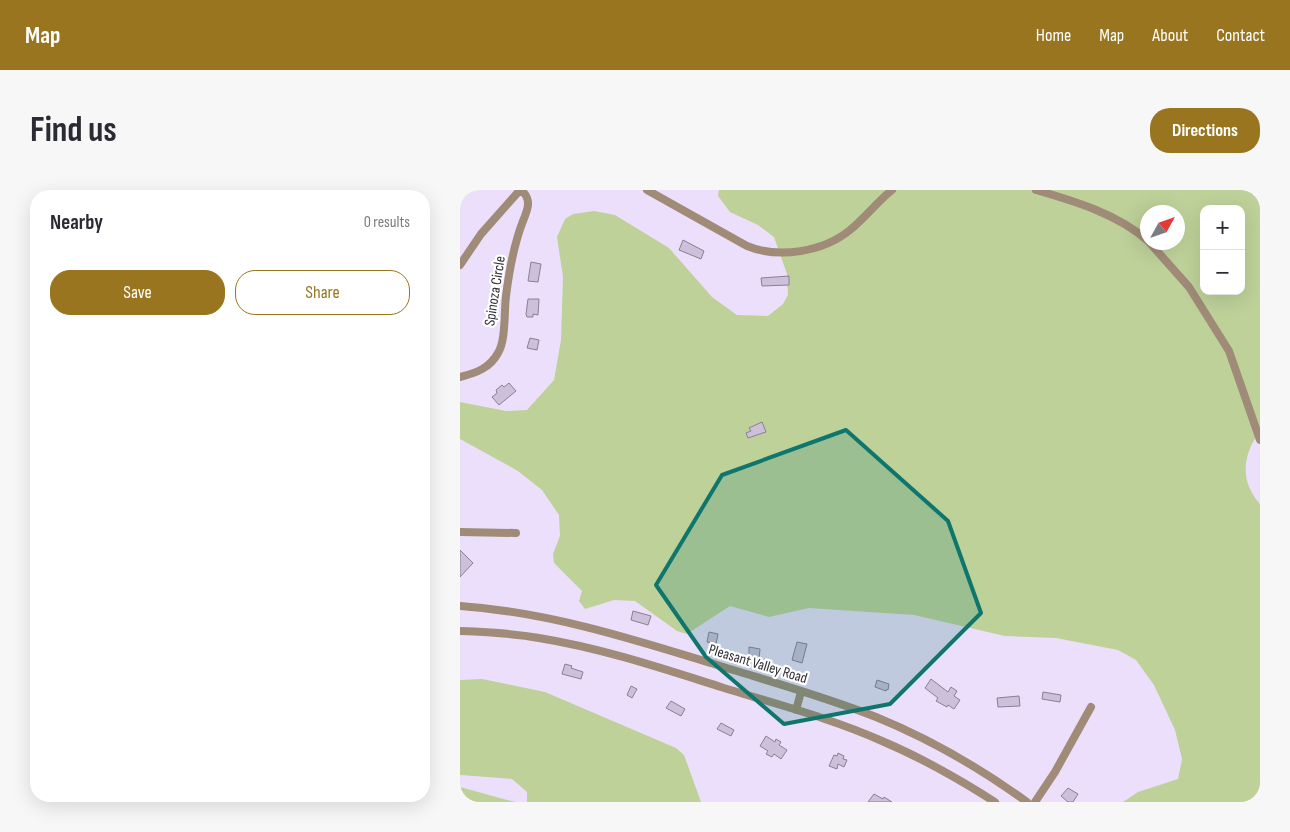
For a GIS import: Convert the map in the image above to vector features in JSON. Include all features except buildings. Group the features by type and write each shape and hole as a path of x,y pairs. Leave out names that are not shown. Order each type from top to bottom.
{"street":[{"path":"460,265 481,234 521,190"},
{"name":"Spinoza Circle","path":"460,377 485,368 499,352 506,296 520,234 529,205 526,194 521,190"},
{"path":"647,190 747,246 756,250 774,253 798,252 838,238 857,224 892,190"},
{"path":"1036,190 1070,200 1106,215 1140,236"},
{"path":"1155,250 1189,287 1229,351 1260,440"},
{"path":"460,532 516,533"},
{"name":"Pleasant Valley Road","path":"460,606 518,612 584,626 850,708 910,732 977,768 1027,802"},
{"path":"460,631 514,634 579,645 618,655 796,710 896,747 949,774 995,802"},
{"path":"796,710 801,692"},
{"path":"1035,802 1055,772 1091,707"}],"highlighted area":[{"path":"846,430 948,521 981,613 890,704 784,724 706,657 656,585 722,475"}],"green space":[{"path":"719,190 1260,190 1260,435 1254,440 1249,451 1246,472 1251,492 1260,504 1260,802 1123,802 1138,792 1178,779 1182,759 1175,730 1154,685 1136,660 1118,650 1056,638 1005,636 914,615 809,608 769,617 730,606 687,634 677,631 635,601 614,600 585,609 579,601 582,591 554,563 553,554 560,536 559,515 542,490 518,471 460,439 460,402 506,411 527,410 554,380 561,340 563,277 557,237 565,219 573,214 594,211 615,215 669,248 712,297 737,315 768,316 783,304 788,295 787,274 774,237 758,225 730,212 718,196"},
{"path":"482,679 545,692 676,748 684,755 701,802 527,802 527,792 512,779 460,775 460,680"},
{"path":"460,787 515,802 460,802"}]}
